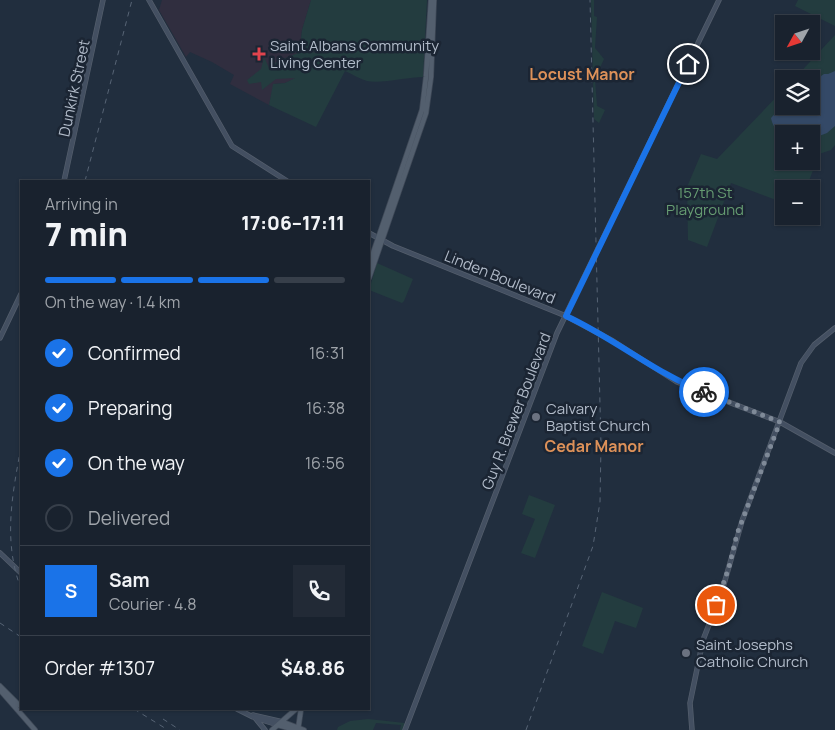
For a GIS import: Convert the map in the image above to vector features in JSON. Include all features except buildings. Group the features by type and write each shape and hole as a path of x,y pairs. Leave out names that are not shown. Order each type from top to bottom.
{"main road":[{"name":"Dunkirk Street","path":"64,180 103,0"},
{"path":"149,0 232,146 285,180"},
{"path":"370,262 426,112 431,77 432,0"},
{"name":"Guy R. Brewer Boulevard","path":"405,730 547,358 720,0"},
{"name":"Linden Boulevard","path":"370,234 379,240 554,310 613,341 677,382 780,422 835,453"},
{"path":"370,274 379,240"},
{"path":"0,338 20,296"},
{"path":"554,310 569,310"},
{"path":"692,730 690,703 701,647 722,591 740,526 801,364 814,345 835,328"},
{"path":"0,553 20,571"},
{"path":"0,688 20,708"},
{"path":"0,688 35,730"},
{"path":"22,710 39,730"},
{"path":"239,710 255,718 280,723"},
{"path":"272,730 295,710"},
{"path":"297,729 301,710"},
{"path":"246,714 304,730"},
{"path":"255,718 265,730"}],"shaded area":[{"name":"Saint Albans Community Living Center","path":"162,0 311,0 302,30 300,47 331,57 327,65 285,83 274,84 269,105 230,84 234,75 212,62 190,52 186,57 159,10"}],"green space":[{"path":"311,0 427,0 423,77 373,82 345,71 316,127 269,105 273,84 285,83 295,78 276,79 262,90 261,82 249,84 247,80 261,69 264,57 270,70 276,62 303,51 319,53 300,47 302,30"},
{"path":"591,0 594,0 594,16 597,17 595,48 604,59 595,79 597,106 605,110 599,123 594,119"},
{"path":"798,0 835,0 835,26 820,18 820,15 813,15 795,6"},
{"name":"157th St Playground","path":"835,35 835,145 831,150 820,154 820,125 775,125 775,170 813,170 809,180 775,180 775,200 731,183 707,247 688,240 687,187 701,154 717,159 775,98 775,115 820,115 820,70 802,70 812,60 820,60 820,51"},
{"path":"377,263 413,279 402,303 370,290"},
{"path":"529,495 555,505 535,558 521,553 535,519 522,514"},
{"path":"602,592 643,608 636,628 615,621 603,654 582,646"},
{"path":"368,719 405,723 402,730 400,730 401,725 376,723 373,730 337,730 338,727 350,721"}],"water":[{"path":"835,71 835,126 827,133 820,136 820,125 775,125 775,127 773,125 771,118 775,114 820,115 820,77"}],"railway":[{"path":"85,180 132,0"},
{"path":"526,730 593,546 600,502 601,445 590,0"},
{"path":"20,453 11,518 12,553 20,586"},
{"path":"0,623 20,636"},
{"path":"136,710 168,730"},
{"path":"163,719 180,730"}],"way so far":[{"path":"704,392 780,422 745,511 722,591 716,605"}],"place":[{"name":"Saint Albans Community Living Center","path":"259,54"},
{"name":"Calvary Baptist Church","path":"536,417"},
{"name":"Saint Josephs Catholic Church","path":"686,653"}],"district":[{"name":"Locust Manor","path":"582,74"},
{"name":"Cedar Manor","path":"594,446"}],"route":[{"path":"688,64 566,316 593,329 677,382 704,392"}]}
